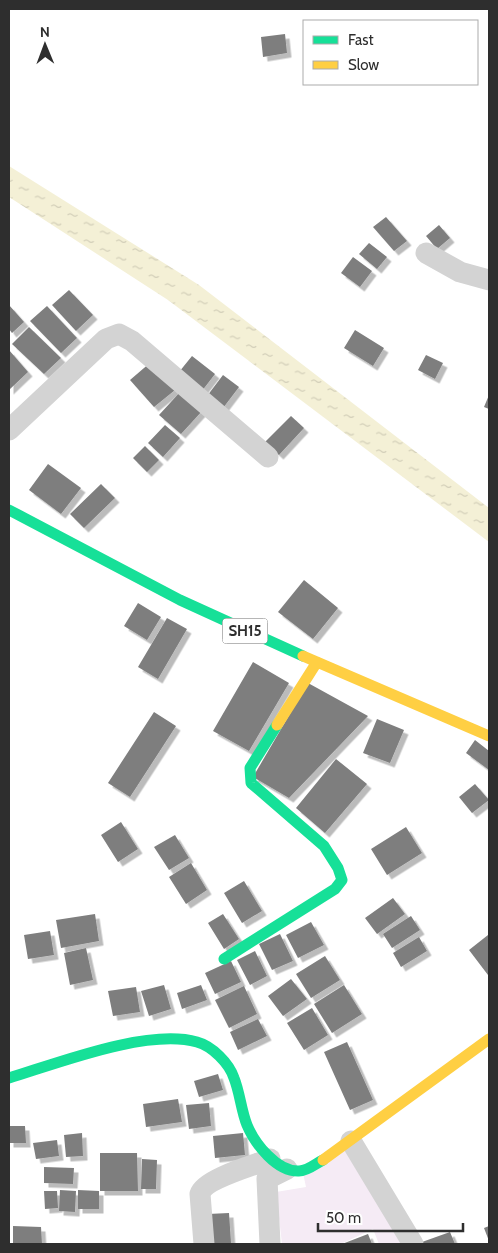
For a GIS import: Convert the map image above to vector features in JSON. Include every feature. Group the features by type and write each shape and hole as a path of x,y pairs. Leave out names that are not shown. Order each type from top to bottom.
{"street":[{"path":"426,253 460,272 489,280"},
{"path":"9,430 106,339 119,334 132,341 268,457"},
{"name":"SH15","path":"9,510 180,600 317,662 489,736"},
{"path":"224,959 335,889 342,880 336,864 316,837 263,795 251,784 249,776 250,768 317,662"},
{"path":"9,1078 111,1046 178,1038 199,1042 216,1052 234,1076 247,1125 257,1143 279,1164 299,1170 310,1168 351,1141 489,1039"},
{"path":"351,1141 413,1244"},
{"path":"204,1244 200,1194 202,1188 212,1181 279,1164"},
{"path":"270,1244 267,1179 279,1164"}],"shaded area":[{"path":"356,1144 416,1244 379,1244 373,1229 341,1244 282,1244 276,1192 306,1187 303,1173"}],"water":[{"path":"9,166 199,285 489,508 489,542 168,300 9,197"}],"building":[{"path":"285,34 287,53 263,57 261,37"},
{"path":"386,217 407,241 394,251 373,227"},
{"path":"439,225 450,238 437,249 426,236"},
{"path":"369,243 387,257 377,269 359,254"},
{"path":"353,257 372,271 360,287 341,273"},
{"path":"69,290 93,315 76,331 52,305"},
{"path":"9,305 24,322 12,333 9,329"},
{"path":"47,306 77,338 61,353 30,321"},
{"path":"29,327 61,358 44,374 12,344"},
{"path":"355,330 384,348 373,366 344,348"},
{"path":"9,350 28,372 9,390"},
{"path":"426,355 443,363 435,379 418,370"},
{"path":"192,356 215,374 198,396 175,377"},
{"path":"151,362 175,390 154,407 130,380"},
{"path":"223,375 239,387 220,412 204,400"},
{"path":"181,391 203,410 181,434 159,415"},
{"path":"489,395 489,409 484,407"},
{"path":"291,416 304,428 279,455 265,442"},
{"path":"165,425 180,438 163,457 148,443"},
{"path":"145,446 159,460 147,472 133,458"},
{"path":"48,464 81,488 61,514 29,490"},
{"path":"101,484 115,498 84,528 70,514"},
{"path":"304,580 338,608 313,639 278,612"},
{"path":"138,603 161,617 147,640 124,626"},
{"path":"167,618 187,629 158,679 138,667"},
{"path":"253,662 289,683 249,751 213,731"},
{"path":"308,683 368,716 289,798 253,777"},
{"path":"154,712 176,726 130,797 108,783"},
{"path":"377,719 404,730 390,763 363,753"},
{"path":"475,740 489,751 489,770 466,753"},
{"path":"336,759 367,784 325,833 296,808"},
{"path":"475,784 489,800 472,813 459,797"},
{"path":"121,822 138,849 118,862 101,835"},
{"path":"406,827 422,853 387,875 371,849"},
{"path":"175,835 189,858 169,870 154,847"},
{"path":"191,863 207,890 186,904 169,877"},
{"path":"244,881 262,911 242,923 224,893"},
{"path":"393,898 405,914 377,934 365,918"},
{"path":"95,914 99,941 61,948 56,920"},
{"path":"223,914 239,939 224,949 208,923"},
{"path":"411,916 420,930 392,948 383,934"},
{"path":"311,922 324,945 298,958 286,935"},
{"path":"50,931 54,955 28,959 24,935"},
{"path":"280,934 293,961 272,970 259,944"},
{"path":"488,935 489,937 488,975 469,950"},
{"path":"419,937 427,951 401,967 393,953"},
{"path":"86,948 93,980 70,985 64,953"},
{"path":"255,951 267,976 250,985 237,960"},
{"path":"325,956 340,980 311,998 296,974"},
{"path":"231,961 241,982 215,994 205,973"},
{"path":"291,979 307,999 283,1016 268,996"},
{"path":"164,985 171,1009 149,1016 141,991"},
{"path":"201,985 207,1000 182,1009 177,993"},
{"path":"344,985 362,1014 332,1033 314,1004"},
{"path":"244,986 257,1014 229,1028 215,1000"},
{"path":"136,987 140,1012 113,1016 108,991"},
{"path":"312,1008 328,1035 304,1050 287,1023"},
{"path":"258,1019 267,1036 238,1050 230,1032"},
{"path":"347,1042 373,1100 350,1110 324,1052"},
{"path":"218,1074 223,1090 199,1097 194,1081"},
{"path":"178,1099 182,1122 146,1127 143,1104"},
{"path":"209,1103 211,1126 189,1129 186,1105"},
{"path":"9,1126 25,1126 26,1143 9,1143"},
{"path":"82,1133 83,1156 66,1157 64,1135"},
{"path":"243,1133 245,1155 215,1158 213,1136"},
{"path":"57,1140 59,1156 36,1159 33,1143"},
{"path":"100,1153 137,1153 138,1191 100,1191"},
{"path":"142,1159 157,1160 156,1189 141,1189"},
{"path":"44,1167 74,1168 73,1184 44,1183"},
{"path":"60,1190 76,1191 75,1212 59,1211"},
{"path":"78,1190 99,1191 99,1209 78,1209"},
{"path":"44,1191 57,1191 58,1208 45,1209"},
{"path":"229,1213 231,1243 210,1244 208,1214"},
{"path":"13,1226 41,1227 42,1244 13,1244"},
{"path":"489,1226 489,1241 484,1228"},
{"path":"450,1232 455,1244 423,1244 422,1242"},
{"path":"368,1234 372,1244 342,1244"}],"traffic: fast":[{"path":"9,510 180,600 303,656"},
{"path":"224,959 335,889 342,880 338,868 324,846 251,783 250,768 277,725"},
{"path":"9,1078 77,1056 129,1043 177,1039 197,1042 214,1051 232,1072 247,1125 255,1140 268,1156 283,1167 299,1171 308,1169 323,1160"}],"traffic: slow":[{"path":"303,656 489,736"},
{"path":"277,725 317,662"},
{"path":"323,1160 489,1039"}]}
